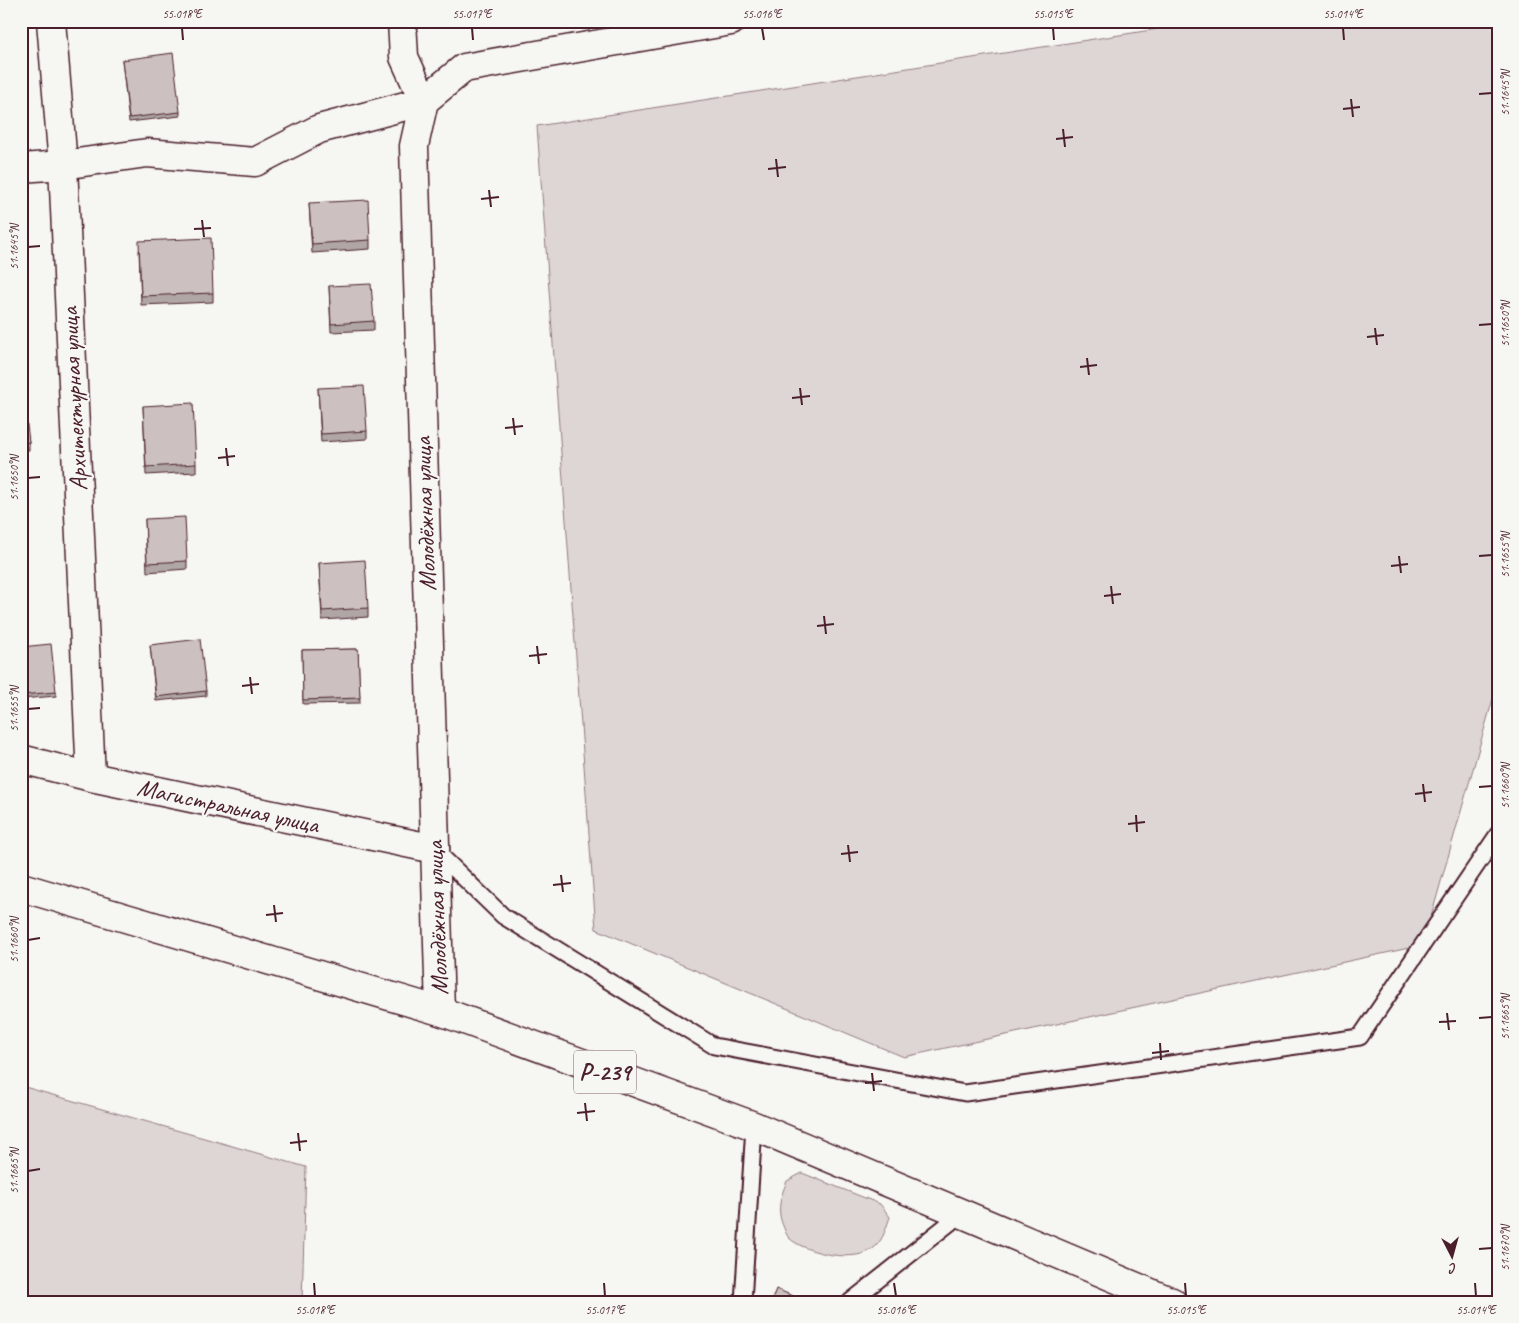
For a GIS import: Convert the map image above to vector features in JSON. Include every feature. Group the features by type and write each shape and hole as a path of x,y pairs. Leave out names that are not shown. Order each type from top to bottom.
{"main road":[{"name":"Архитектурная улица","path":"51,21 63,165 91,777"},
{"path":"402,21 404,57 424,101"},
{"path":"21,168 63,165 148,153 255,162 319,129 424,101 464,68 731,21"},
{"name":"Молодёжная улица","path":"424,101 414,146 440,1012"},
{"name":"Магистральная улица","path":"21,759 91,777 435,849"},
{"name":"Р-239","path":"21,887 440,1012 754,1126 1172,1302"}],"lane":[{"path":"435,849 503,916 714,1046 965,1093 1360,1037 1498,834"},
{"path":"743,1302 754,1126"},
{"path":"850,1302 961,1214"}],"shaded area":[{"path":"1209,21 1498,21 1498,681 1423,945 904,1057 596,929 537,126"},
{"path":"21,1086 306,1167 302,1302 21,1302"},
{"path":"802,1173 880,1204 890,1217 878,1244 867,1252 845,1256 808,1249 789,1238 780,1216 781,1199 787,1181"}],"building":[{"path":"173,53 180,112 129,118 122,60"},
{"path":"368,200 370,240 312,244 309,203"},
{"path":"211,238 213,293 141,296 139,241"},
{"path":"371,284 374,321 331,324 329,286"},
{"path":"364,386 367,431 321,434 318,388"},
{"path":"24,398 29,442 21,443 21,399"},
{"path":"193,403 196,464 146,467 143,406"},
{"path":"185,517 187,561 147,563 145,519"},
{"path":"365,560 368,608 322,611 319,563"},
{"path":"200,639 206,691 156,697 150,645"},
{"path":"51,644 56,692 21,695 21,647"},
{"path":"358,649 360,698 303,700 302,650"},
{"path":"776,1289 808,1302 771,1302"}]}
